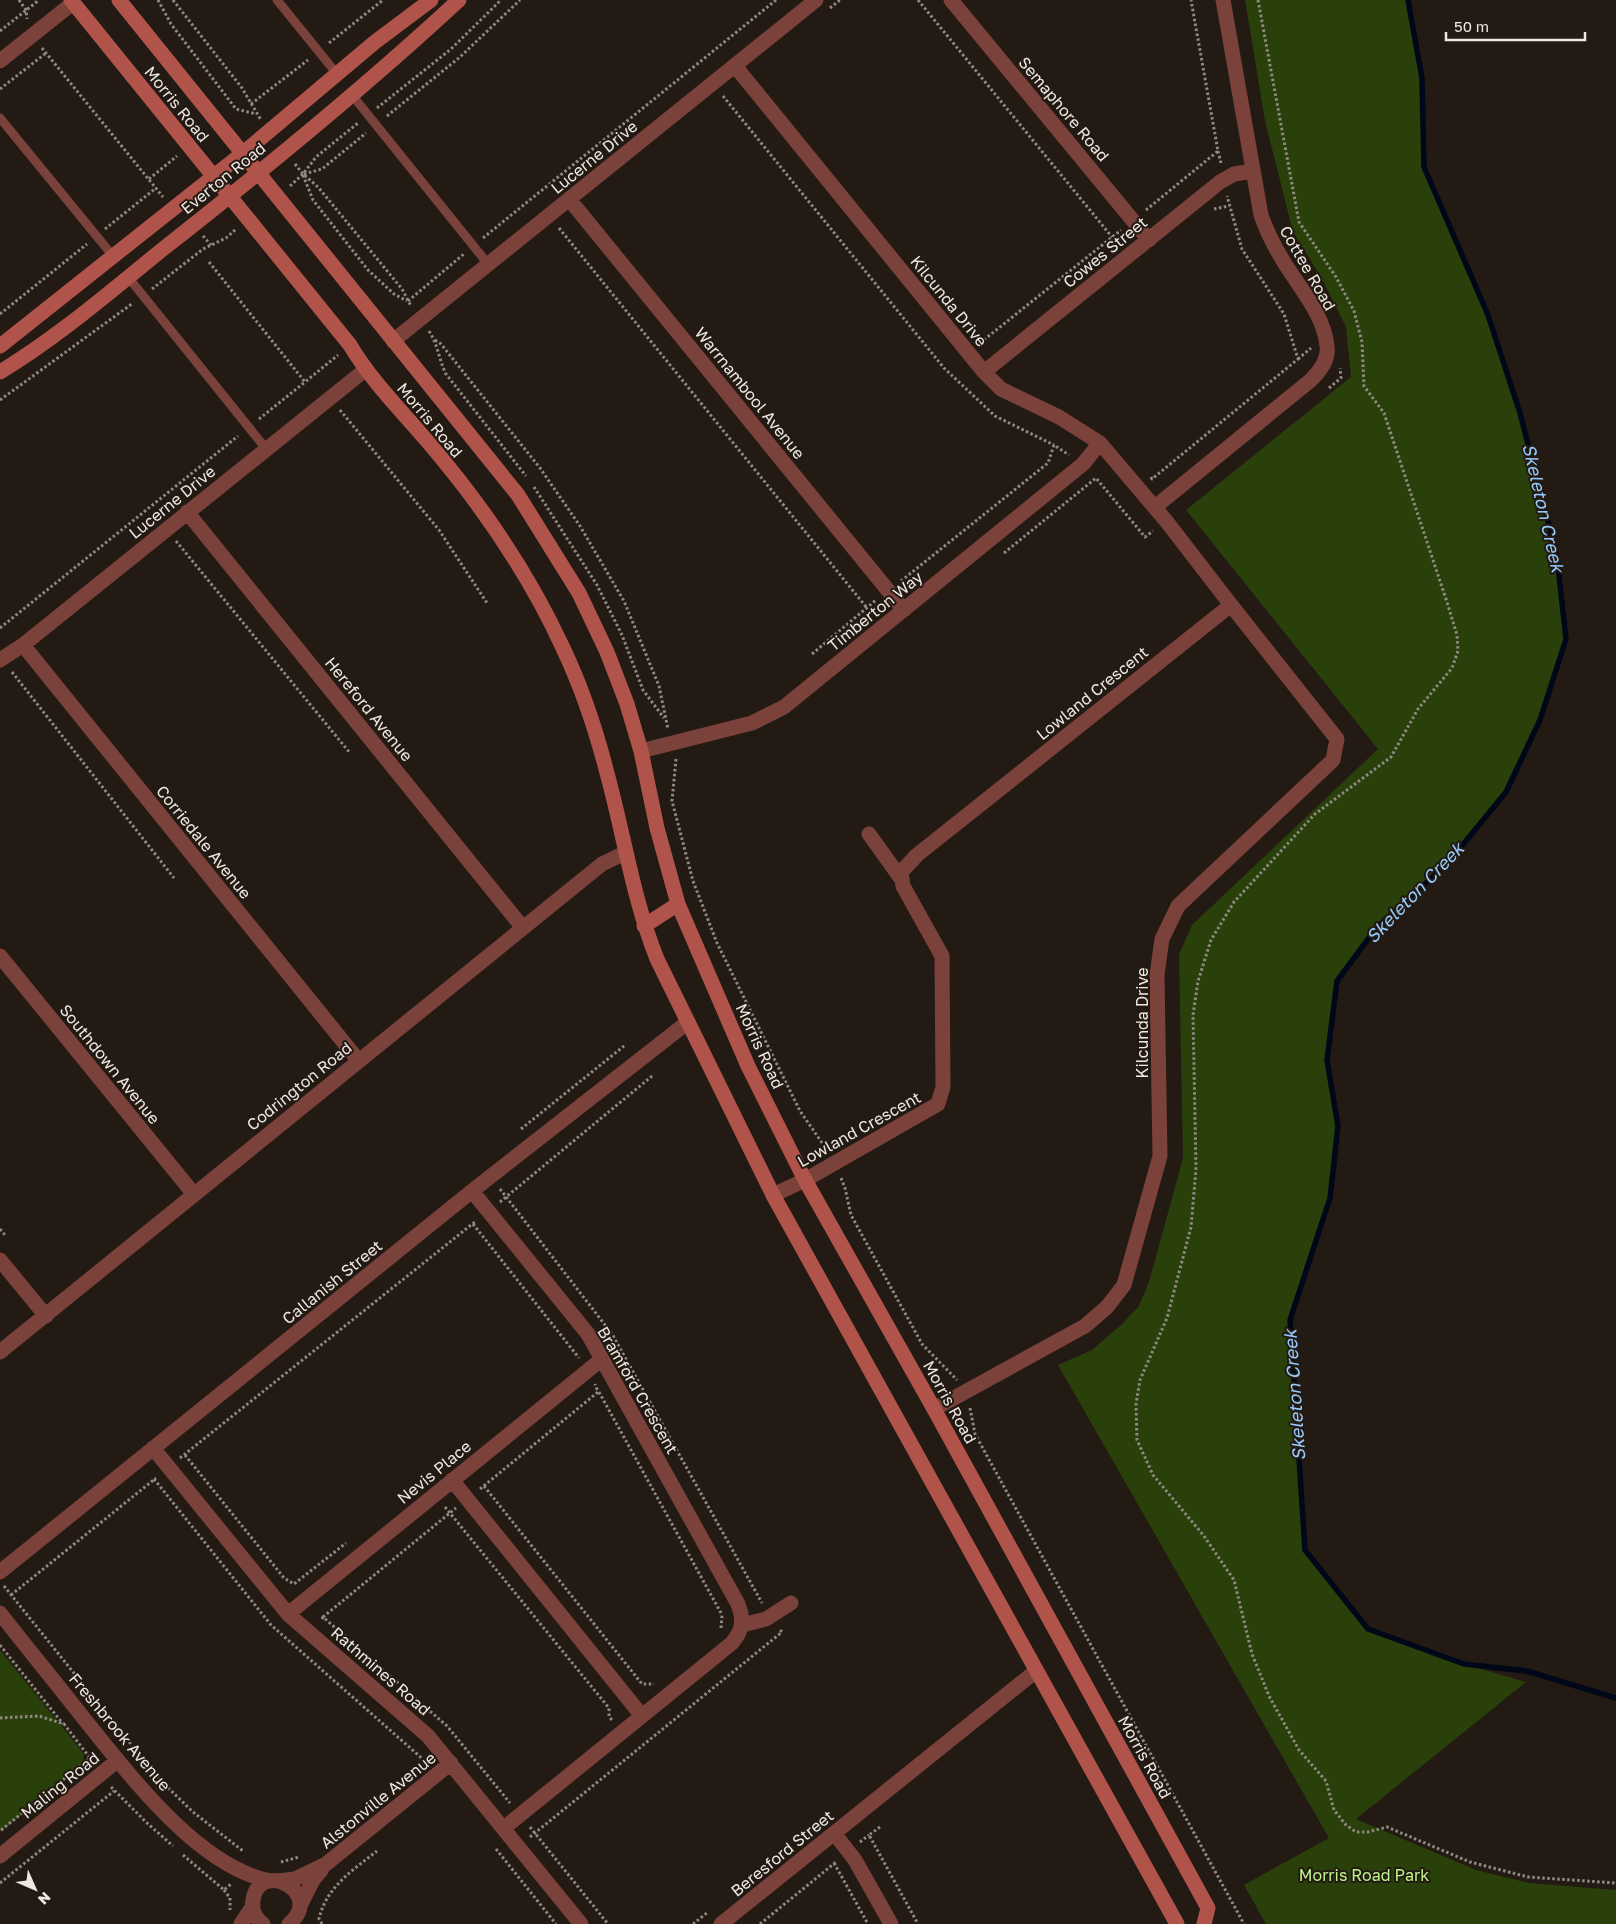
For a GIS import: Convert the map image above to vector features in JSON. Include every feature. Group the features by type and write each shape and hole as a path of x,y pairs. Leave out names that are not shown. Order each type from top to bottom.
{"street":[{"name":"Morris Road","path":"119,0 518,495 579,593 627,704 641,751 657,828 678,904 748,1066 805,1180 934,1408 1208,1908 1204,1924"},
{"name":"Everton Road","path":"0,346 242,154 337,74 431,0"},
{"name":"Everton Road","path":"0,372 15,363 230,197 391,63 459,0"},
{"name":"Lucerne Drive","path":"393,341 816,0"},
{"name":"Semaphore Road","path":"951,0 1149,240"},
{"name":"Cottee Road","path":"1155,507 1312,380 1321,370 1326,359 1327,347 1316,312 1269,238 1261,215 1223,0"},
{"name":"Morris Road","path":"72,1 350,345 365,370 429,442 480,509 540,605 563,647 587,704 608,773 624,853 644,926 657,959 773,1195 1177,1924"},
{"path":"0,61 72,1"},
{"name":"Kilcunda Drive","path":"735,66 984,372 1001,389 1059,417 1100,443 1167,522"},
{"name":"Cowes Street","path":"984,372 1225,180 1234,174 1253,171"},
{"name":"Warrnambool Avenue","path":"568,200 904,610"},
{"name":"Lucerne Drive","path":"0,660 23,645 365,370"},
{"name":"Timberton Way","path":"641,751 752,723 784,706 1083,464 1100,443"},
{"name":"Hereford Avenue","path":"187,512 523,928"},
{"path":"1167,522 1230,605"},
{"name":"Kilcunda Drive","path":"934,1408 1084,1326 1107,1307 1124,1285 1160,1156 1157,974 1162,938 1178,906 1333,760 1337,739 1230,605"},
{"name":"Lowland Crescent","path":"773,1195 805,1180 938,1104 943,1087 942,956 903,886 902,872 917,855 1230,605"},
{"name":"Corriedale Avenue","path":"23,645 358,1060"},
{"name":"Lowland Crescent","path":"869,834 902,880"},
{"name":"Codrington Road","path":"0,1352 602,864 624,853"},
{"path":"644,926 678,904"},
{"name":"Southdown Avenue","path":"0,956 194,1193"},
{"name":"Callanish Street","path":"0,1572 472,1191 688,1022"},
{"name":"Bramford Crescent","path":"472,1191 580,1324 602,1359 738,1604 742,1625"},
{"path":"0,1260 46,1316"},
{"name":"Nevis Place","path":"288,1614 602,1359"},
{"name":"Rathmines Road","path":"153,1448 288,1614 414,1722 451,1763 581,1924"},
{"path":"452,1480 642,1716"},
{"path":"504,1828 732,1643 739,1635 742,1625 769,1616 791,1603"},
{"name":"Freshbrook Avenue","path":"0,1613 118,1760 177,1825 224,1862 242,1881 256,1917 263,1924"},
{"name":"Beresford Street","path":"721,1924 1036,1671"},
{"name":"Maling Road","path":"0,1856 118,1760"},
{"name":"Alstonville Avenue","path":"289,1924 294,1920 313,1880 326,1864 451,1763"},
{"path":"834,1833 848,1851 891,1924"},
{"name":"Freshbrook Avenue","path":"224,1862 249,1874 274,1881"},
{"name":"Alstonville Avenue","path":"274,1881 296,1879 326,1864"},
{"path":"235,1919 252,1904 258,1889 274,1881 285,1882 296,1892 299,1907 306,1924"}],"lane":[{"path":"277,0 337,74"},
{"path":"352,95 488,264"},
{"path":"0,118 114,256"},
{"path":"128,277 267,450"}],"path":[{"path":"19,0 26,10 32,36 173,208"},
{"path":"0,31 39,0"},
{"path":"158,0 171,24 236,108 256,114 242,88 173,0"},
{"path":"303,174 316,157 451,49 500,0"},
{"path":"303,174 322,169 460,57 520,0"},
{"path":"408,301 776,0"},
{"path":"918,0 1112,238"},
{"path":"1258,0 1299,222 1336,277 1354,311 1362,342 1364,386 1384,413 1447,602 1457,635 1458,651 1452,668 1418,709 1390,757 1315,814 1234,902 1211,940 1198,981 1193,1015 1196,1169 1191,1227 1167,1318 1140,1380 1136,1404 1137,1440 1153,1474 1204,1536 1234,1580 1252,1654 1269,1696 1299,1750 1326,1781 1334,1810 1346,1826 1356,1832 1368,1832 1387,1827 1470,1862 1528,1877 1616,1884"},
{"path":"0,89 46,53"},
{"path":"722,95 944,368 995,416 1054,444 1083,464 1145,537 1167,522"},
{"path":"1146,472 1152,479 1298,359 1284,314 1242,249 1229,206 1218,151"},
{"path":"303,174 313,200 368,270 394,294 408,301"},
{"path":"303,174 318,187 402,289 408,301"},
{"path":"0,314 156,188"},
{"path":"1211,210 1229,206"},
{"path":"193,226 212,245"},
{"path":"558,228 868,608"},
{"path":"0,400 212,245 226,238"},
{"path":"209,262 305,382"},
{"path":"435,340 448,352 540,468 580,526 624,600 659,686 666,720"},
{"path":"0,628 350,345"},
{"path":"1326,390 1341,378 1339,360"},
{"path":"338,408 439,530 487,603"},
{"path":"812,654 1048,463 1054,444"},
{"path":"1003,553 1096,478"},
{"path":"175,541 183,548 350,754"},
{"path":"12,672 174,878"},
{"path":"677,762 672,801 697,890 718,943 795,1103 821,1139"},
{"path":"11,1595 489,1211 652,1076"},
{"path":"490,1177 612,1334 769,1616 782,1632 504,1859"},
{"path":"845,1188 851,1215 922,1344 955,1377"},
{"path":"0,1229 5,1235"},
{"path":"598,1392 723,1616 721,1630"},
{"path":"968,1400 975,1434 1244,1924"},
{"path":"184,1455 284,1578 294,1584 348,1542"},
{"path":"154,1479 271,1625 428,1764 436,1775"},
{"path":"484,1486 642,1684 657,1684"},
{"path":"435,1494 609,1708 609,1717 638,1750"},
{"path":"721,1613 756,1593"},
{"path":"0,1645 90,1758 0,1831"},
{"path":"0,1718 39,1716 64,1724"},
{"path":"0,1884 114,1791"},
{"path":"760,1924 880,1827"},
{"path":"869,1835 918,1924"},
{"path":"492,1844 556,1924"},
{"path":"322,1924 319,1919 328,1894 338,1883 377,1851"},
{"path":"276,1864 306,1854"},
{"path":"834,1863 868,1924"},
{"path":"224,1890 230,1898 235,1919"}],"green space":[{"name":"Morris Road Park","path":"1245,0 1408,0 1422,78 1424,167 1488,315 1520,413 1557,557 1566,639 1540,720 1506,792 1447,864 1377,927 1337,981 1327,1060 1338,1126 1330,1198 1290,1320 1305,1550 1368,1629 1464,1664 1526,1682 1356,1819 1476,1870 1529,1883 1616,1890 1616,1924 1266,1924 1244,1885 1329,1838 1058,1365 1092,1350 1121,1325 1139,1306 1149,1282 1183,1158 1179,954 1192,925 1378,749 1186,510 1351,377 1346,327 1321,277 1293,232 1265,121"},
{"path":"0,1650 84,1754 83,1766 0,1832"}],"waterway":[{"name":"Skeleton Creek","path":"1408,0 1422,78 1424,167 1488,315 1520,413 1557,557 1566,639 1540,720 1506,792 1447,864 1377,927 1337,981 1327,1060 1338,1126 1330,1198 1290,1320 1305,1550 1368,1629 1464,1664 1527,1671 1616,1698"}]}
